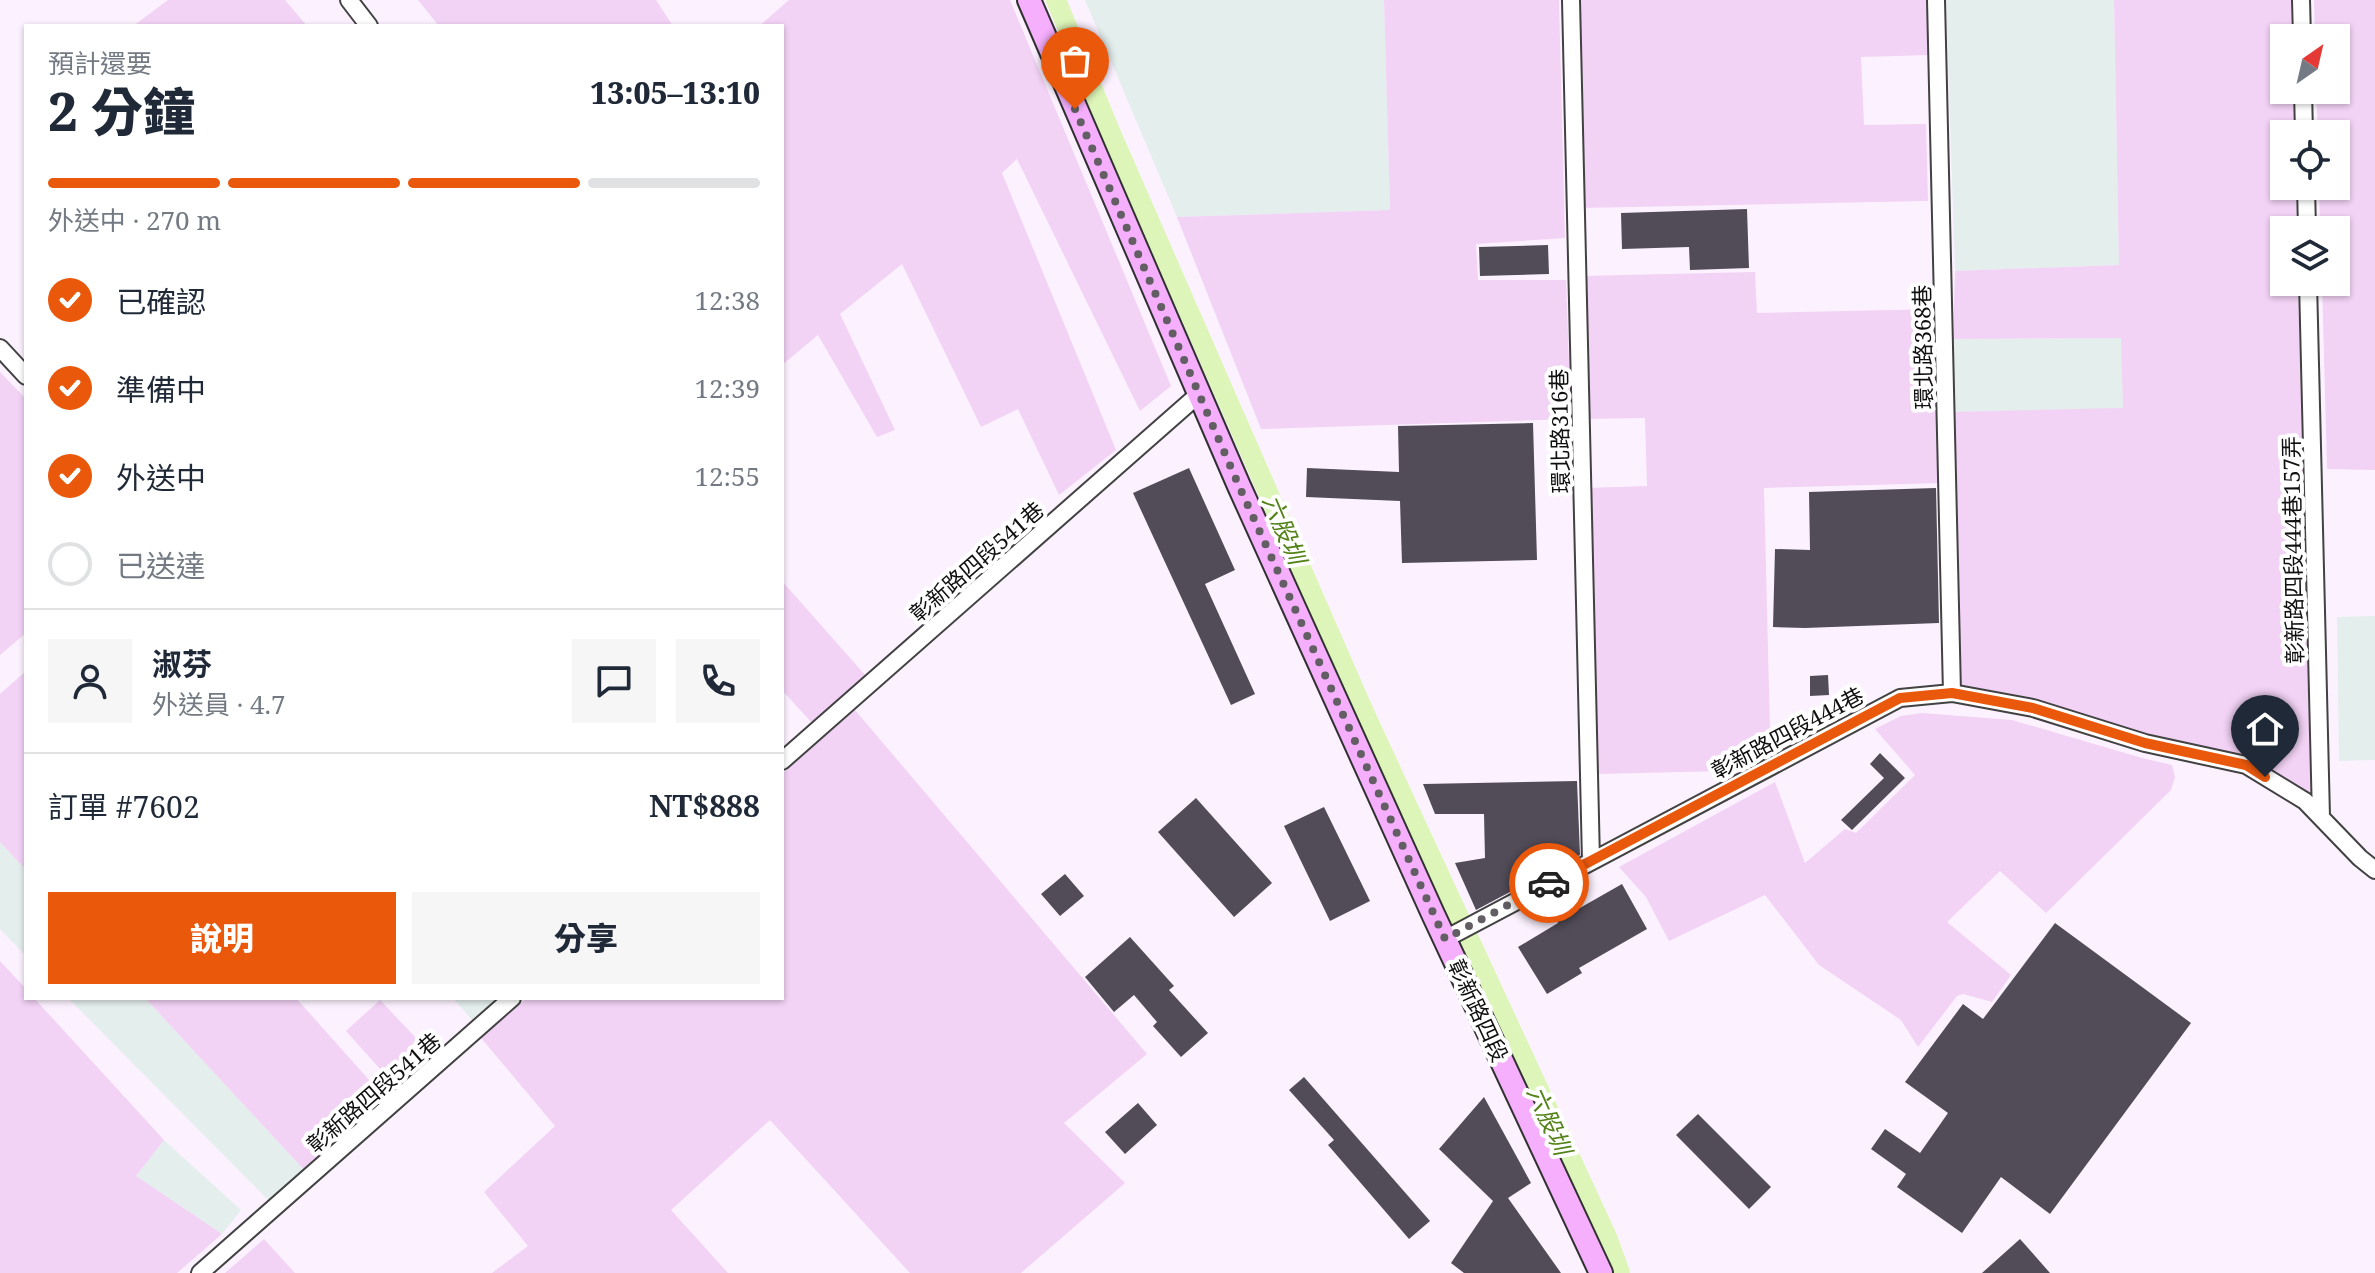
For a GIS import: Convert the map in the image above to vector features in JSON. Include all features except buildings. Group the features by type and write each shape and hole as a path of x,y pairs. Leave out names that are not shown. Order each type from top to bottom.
{"street":[{"path":"349,0 367,24"},
{"name":"彰新路四段","path":"1029,0 1199,394 1601,1273"},
{"name":"環北路316巷","path":"1571,0 1591,861"},
{"name":"環北路368巷","path":"1936,0 1952,693"},
{"path":"2301,0 2302,24"},
{"name":"彰新路四段444巷157弄","path":"2308,296 2321,817"},
{"path":"0,348 24,374"},
{"name":"彰新路四段541巷","path":"784,759 1199,394"},
{"name":"彰新路四段444巷","path":"1446,939 1900,698 1952,693 2033,708 2145,743 2246,765 2305,801 2375,870"},
{"name":"彰新路四段541巷","path":"200,1273 510,1000"}],"shaded area":[{"path":"168,0 285,0 305,24 136,24"},
{"path":"418,0 656,0 672,24 437,24"},
{"path":"789,0 1010,0 1171,386 1140,411 1017,159 1002,173 1116,450 1059,495 1018,409 981,427 902,264 840,314 895,430 877,437 818,335 784,363 784,24 761,24"},
{"path":"1085,0 1384,0 1390,210 1177,217"},
{"path":"1384,0 1559,0 1565,238 1476,244 1478,280 1566,280 1571,419 1261,429 1177,217 1390,210"},
{"path":"1575,0 1927,0 1928,55 1861,57 1864,125 1926,124 1928,201 1581,208"},
{"path":"1946,0 2114,0 2119,265 1955,271"},
{"path":"2114,0 2291,0 2292,24 2270,24 2270,104 2293,104 2294,120 2270,120 2270,200 2296,200 2297,216 2270,216 2270,296 2298,296 2311,807 2233,758 1966,695 1959,683 1950,412 2123,408 2121,338 1953,339 1955,271 2119,265"},
{"path":"2314,0 2375,0 2375,470 2327,469 2322,296 2350,296 2350,216 2320,216 2319,200 2350,200 2350,120 2317,120 2317,104 2350,104 2350,24 2315,24"},
{"path":"1755,272 1757,313 1936,309 1941,483 1764,488 1771,770 1595,774 1587,488 1647,486 1645,418 1585,419 1582,276"},
{"path":"2122,338 2123,409 1950,412 1953,339"},
{"path":"0,372 24,397 24,635 0,655"},
{"path":"784,583 866,676 812,723 784,692"},
{"path":"2375,616 2375,760 2339,761 2337,617"},
{"path":"24,673 24,868 0,842 0,694"},
{"path":"855,710 1147,1054 1064,1123 1125,1183 1021,1273 910,1273 770,1120 671,1210 728,1273 492,1273 528,1246 484,1192 555,1126 481,1038 525,1000 784,1000 784,772"},
{"path":"1922,713 2012,720 2172,765 2175,777 2171,790 2046,913 2000,871 1947,922 2011,975 1992,1002 1963,994 1957,996 1918,1047 1901,1020 1819,965 1765,895 1669,941 1646,897 1619,867 1775,782 1805,863 1845,829 1856,833 1915,775 1875,729 1901,716"},
{"path":"0,842 24,868 24,954 0,929"},
{"path":"0,961 24,987 24,1000 36,1000 164,1140 136,1176 222,1234 177,1273 0,1273"},
{"path":"70,1000 147,1000 307,1173 269,1201"},
{"path":"147,1000 298,1000 386,1099 307,1173"},
{"path":"380,1000 433,1056 397,1088 346,1031"},
{"path":"455,1000 496,1000 472,1020"},
{"path":"164,1140 241,1210 222,1234 136,1176"},
{"path":"264,1239 295,1273 225,1273"}],"waterway":[{"name":"六股圳","path":"1056,0 1110,131 1364,712 1607,1237 1620,1273"}],"way so far":[{"path":"1075,109 1239,486 1445,939 1549,883"}],"route":[{"path":"1549,883 1900,698 1952,693 2033,708 2145,743 2246,765 2265,777"}]}
